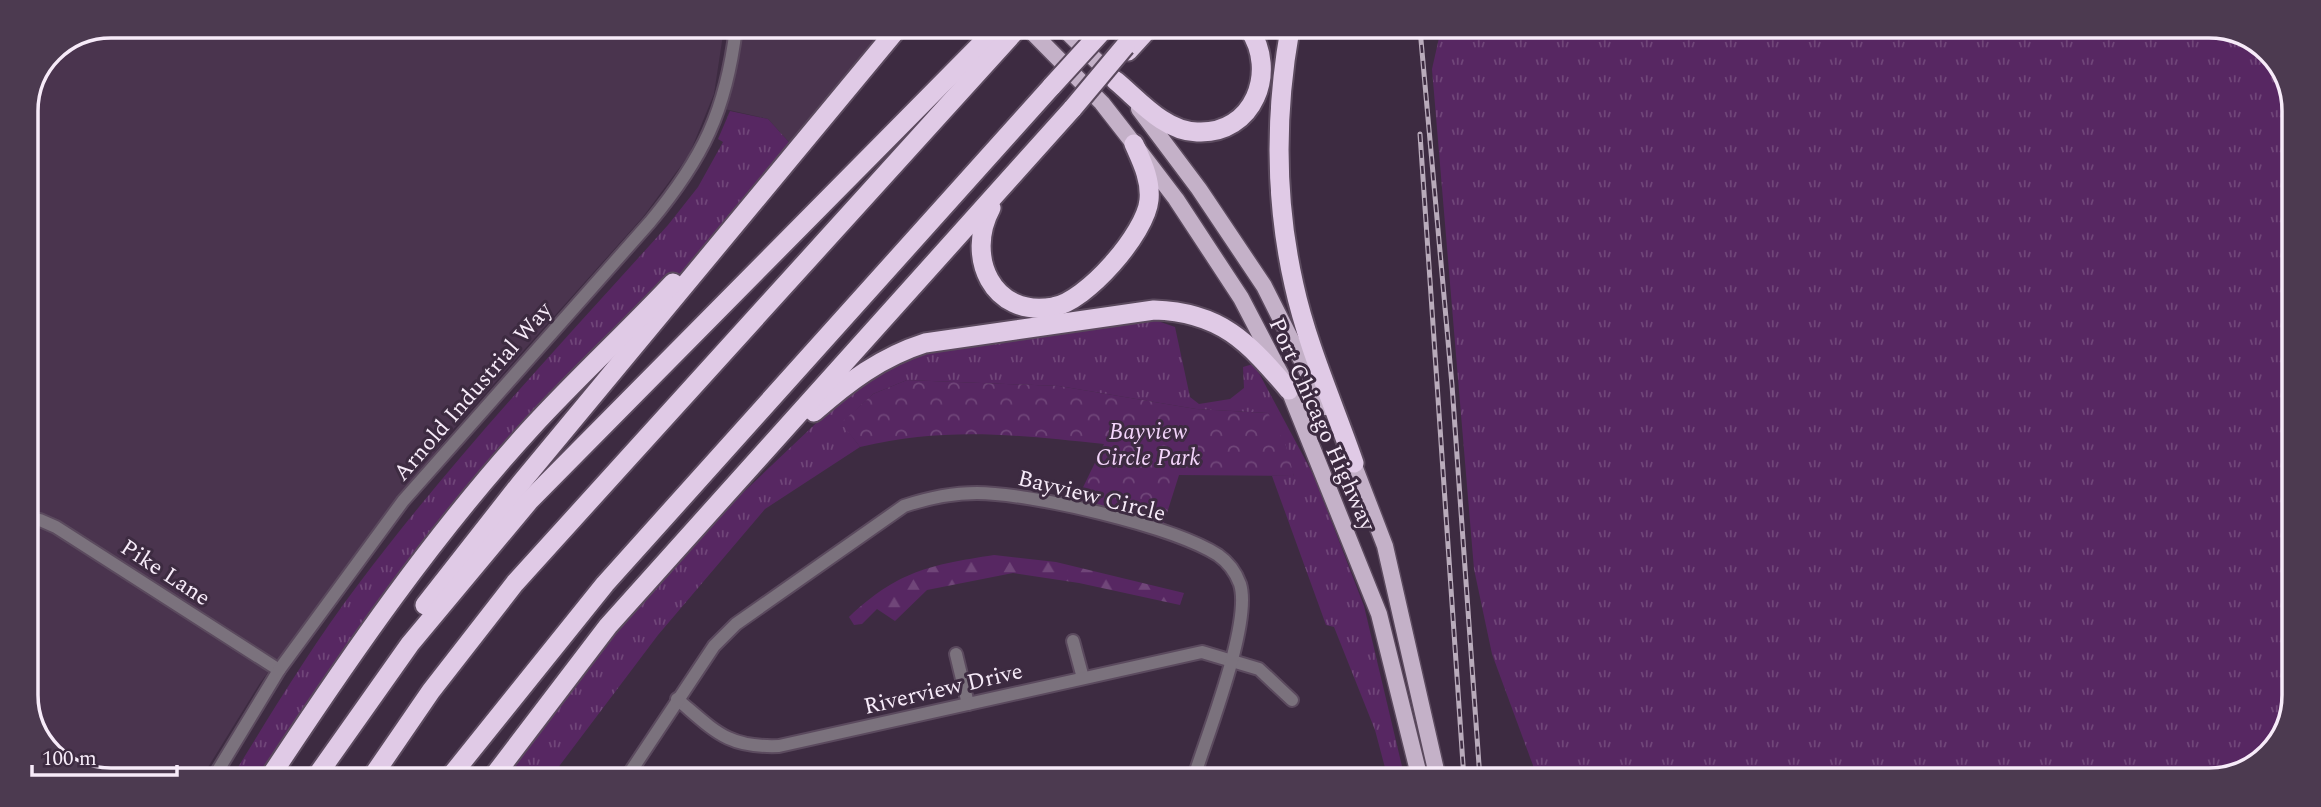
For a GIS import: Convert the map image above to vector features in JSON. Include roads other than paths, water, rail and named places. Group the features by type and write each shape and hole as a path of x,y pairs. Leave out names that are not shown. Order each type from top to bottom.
{"highway":[{"path":"337,745 374,675 434,592 889,38"},
{"path":"323,768 410,644 530,500 995,38"},
{"path":"378,768 431,691 514,583 995,38"},
{"path":"457,768 605,584 1096,38"},
{"path":"500,768 569,674 703,520 1073,108 1111,76 1134,38"},
{"path":"1126,49 1138,38"},
{"path":"1111,76 1157,116 1175,127 1197,132 1230,124 1245,114 1260,86 1262,55 1254,38"},
{"path":"1289,38 1283,76 1279,144 1287,251 1294,288 1354,463"},
{"path":"1017,170 985,219 980,234 981,264 987,278 1007,298 1036,308 1053,307 1083,292 1140,227 1149,199 1145,168 1134,144"},
{"path":"276,768 383,613 464,507 532,427 629,329 781,167"},
{"path":"703,520 787,434 845,385 885,359 925,344 1129,312 1190,312 1238,336 1289,390"}],"main road":[{"name":"Port Chicago Highway","path":"1038,38 1101,103 1176,199 1241,298 1289,390 1379,614 1417,768"},
{"name":"Port Chicago Highway","path":"1073,38 1111,76 1199,189 1264,286 1354,463 1385,546 1435,768"}],"street":[{"name":"Arnold Industrial Way","path":"219,768 279,670 403,502 650,222 687,176 704,147 726,91 734,38"},
{"name":"Bayview Circle","path":"632,768 714,646 736,624 886,516 932,497 977,493 1030,497 1161,532 1217,555 1235,573 1243,606 1201,768"},
{"name":"Pike Lane","path":"39,520 56,527 279,670"},
{"path":"1073,641 1083,678"},
{"name":"Riverview Drive","path":"677,699 717,733 751,747 779,746 1202,653 1259,669 1292,700"},
{"path":"956,654 968,704"}],"railway":[{"path":"1421,38 1452,385 1479,768"},
{"path":"1420,134 1463,768"}],"park label":[{"name":"Bayview Circle Park","path":"1148,444"}]}
